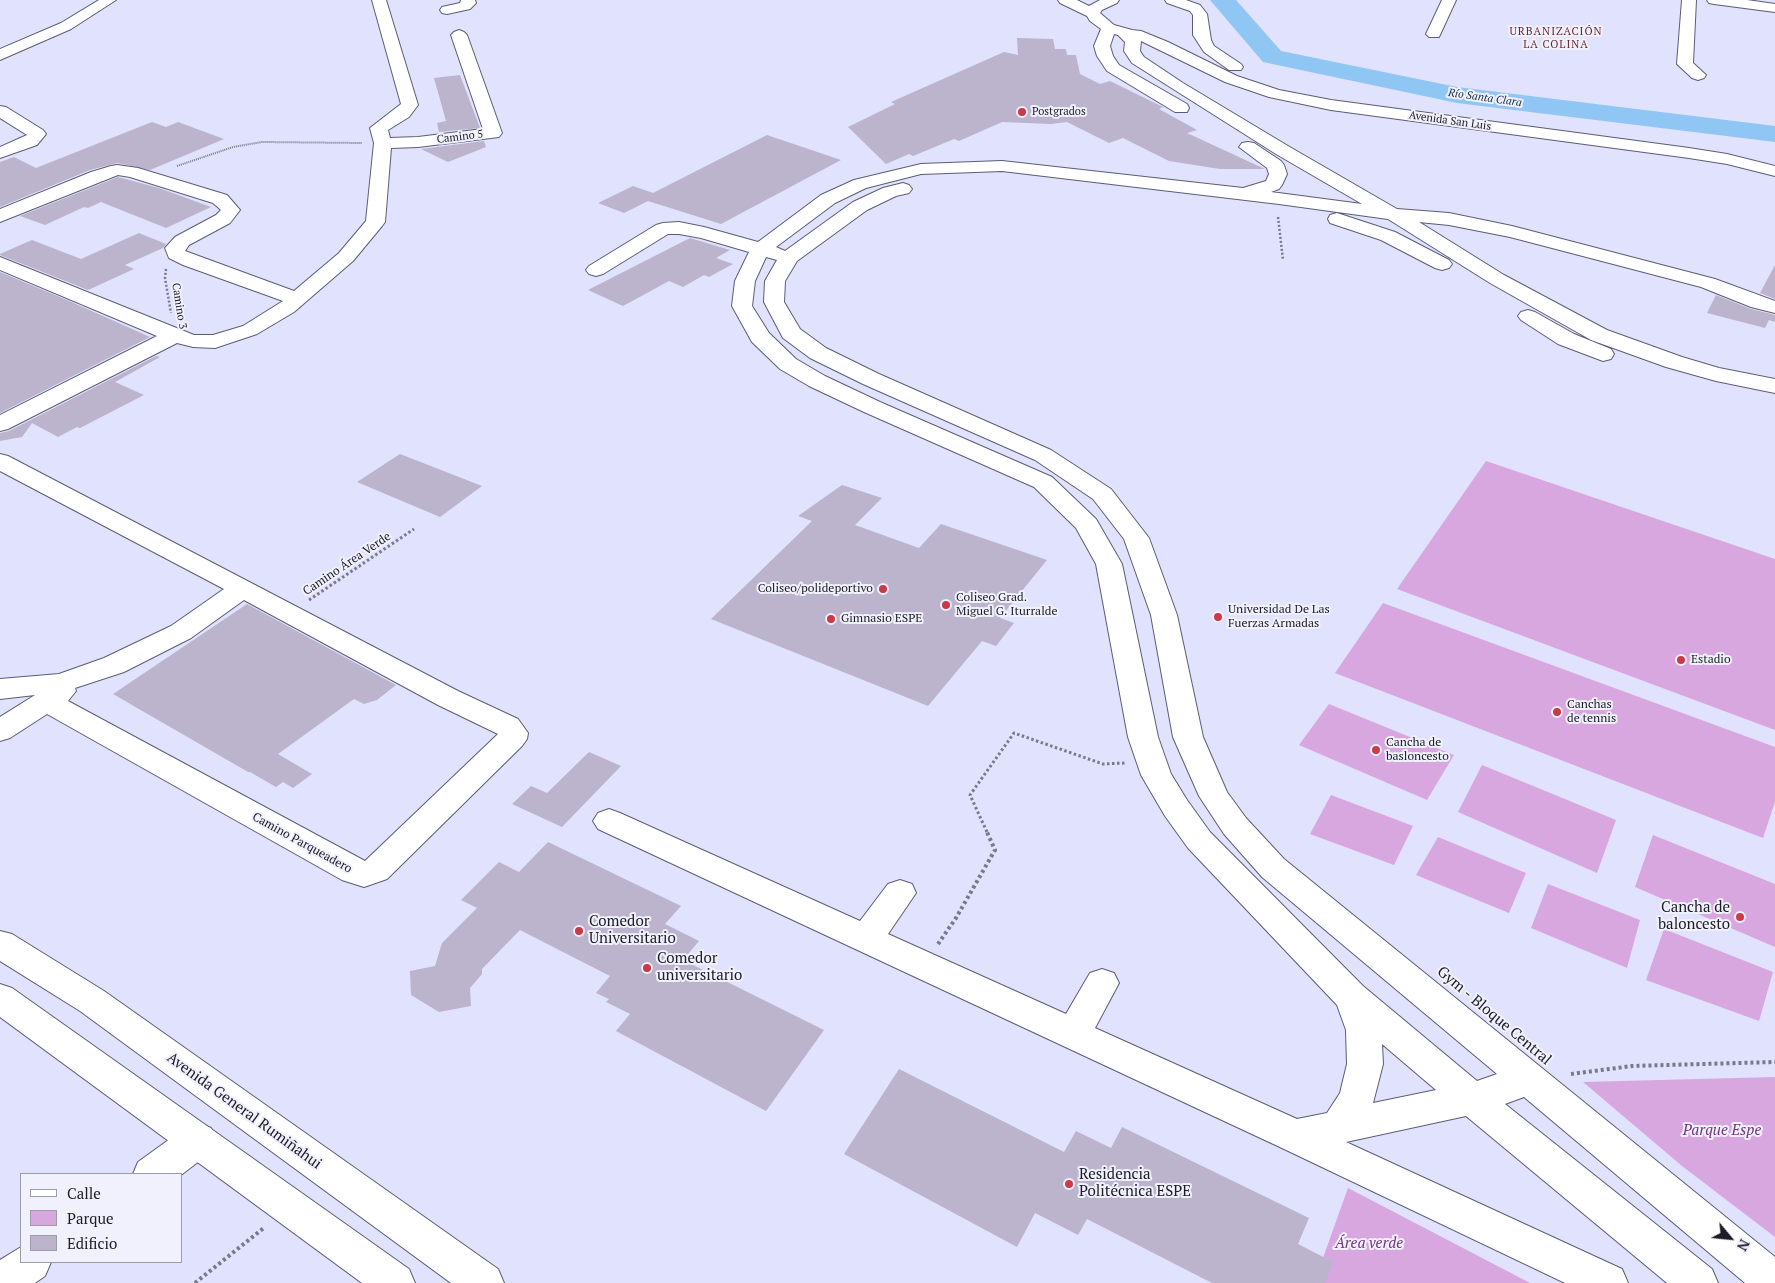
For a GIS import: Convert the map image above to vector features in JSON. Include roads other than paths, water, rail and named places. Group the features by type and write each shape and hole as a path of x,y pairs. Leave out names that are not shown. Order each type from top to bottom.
{"main road":[{"path":"0,43 79,5 85,0"},
{"path":"0,54 66,26 109,0"},
{"path":"0,263 59,290 175,336 193,341 215,342 250,330 287,308 346,257 375,222 383,143 379,128 402,113 410,105 379,0"},
{"path":"447,10 466,6 469,3 468,0"},
{"path":"1064,0 1093,13"},
{"path":"1112,0 1096,7 1093,13 1094,18 1100,23 1123,31 1180,32 1200,23 1200,9 1172,0"},
{"path":"1434,34 1449,0"},
{"path":"1689,0 1685,64 1698,75"},
{"path":"1714,0 1775,8"},
{"name":"Avenida San Luis","path":"1200,9 1200,35 1209,49 1227,63 1268,80 1300,90 1318,94 1714,144 1775,158"},
{"path":"1123,31 1133,41 1133,54 1162,76 1282,150 1396,240 1578,344 1626,363 1704,388 1775,404"},
{"path":"1123,31 1102,46 1105,56 1113,68 1262,155 1274,165 1278,174 1278,204"},
{"name":"Avenida San Luis","path":"1123,31 1163,45 1231,79 1275,94 1331,105 1690,153 1728,159 1775,171"},
{"name":"Camino 5","path":"383,143 418,142 493,133 459,35"},
{"path":"1134,81 1162,76"},
{"path":"1190,113 1214,109"},
{"path":"0,111 36,134 31,141 0,153"},
{"path":"1278,204 1244,194 1002,166 921,169 860,184 828,199 760,250 745,281 742,306 760,338 788,364 817,381 872,407 1043,482 1086,524 1109,564 1143,737 1156,775 1176,808 1199,840 1351,996 1472,1100 1698,1283"},
{"path":"0,216 97,176 116,170 132,172 220,199 230,210 224,219 182,241 175,248 176,254 190,261 297,299"},
{"path":"1244,194 1272,185 1278,174"},
{"path":"1775,307 1758,303 1708,283 1512,232 1449,219 1355,209 983,179 937,181 890,192 860,206 789,257 775,281 774,302 791,333 818,353 1043,455 1102,494 1136,538 1164,615 1188,737 1214,796 1224,811 1273,868 1775,1282"},
{"path":"1393,214 1497,279 1599,335 1683,364 1775,386"},
{"path":"596,270 663,229 679,228 696,231 789,257"},
{"path":"0,424 175,336"},
{"path":"788,364 818,353"},
{"path":"0,461 242,589 181,632 114,665 61,683 0,689"},
{"name":"Camino Parqueadero","path":"46,701 353,871 364,875 376,870 512,739 513,733 508,726 448,698 290,612 242,589"},
{"path":"0,731 84,675"},
{"path":"609,821 1295,1136 1608,1283"},
{"path":"866,939 900,893"},
{"name":"Avenida General Rumiñahui","path":"0,944 92,1001 484,1283"},
{"path":"1073,1034 1102,983"},
{"path":"1338,1128 1357,1098 1365,1064 1364,1030 1351,996"},
{"path":"0,998 395,1283"},
{"path":"1295,1136 1472,1100 1528,1080"},
{"path":"153,1173 198,1140"},
{"path":"2,1283 30,1263"}],"waterway":[{"name":"Río Santa Clara","path":"1222,0 1272,57 1457,95 1775,134"}],"place":[{"name":"Postgrados","path":"1022,112"},
{"name":"Coliseo/polideportivo","path":"883,589"},
{"name":"Coliseo Grad. Miguel G. Iturralde","path":"946,605"},
{"name":"Universidad De Las Fuerzas Armadas","path":"1218,617"},
{"name":"Gimnasio ESPE","path":"831,619"},
{"name":"Estadio","path":"1681,660"},
{"name":"Canchas de tennis","path":"1557,712"},
{"name":"Cancha de basloncesto","path":"1376,750"},
{"name":"Cancha de baloncesto","path":"1740,917"},
{"name":"Comedor Universitario","path":"579,931"},
{"name":"Comedor universitario","path":"647,968"},
{"name":"Residencia Politécnica ESPE","path":"1069,1184"}],"district":[{"name":"URBANIZACIÓN LA COLINA","path":"1556,38"}],"park label":[{"name":"Parque Espe","path":"1722,1131"},
{"name":"Área verde","path":"1369,1244"}]}
